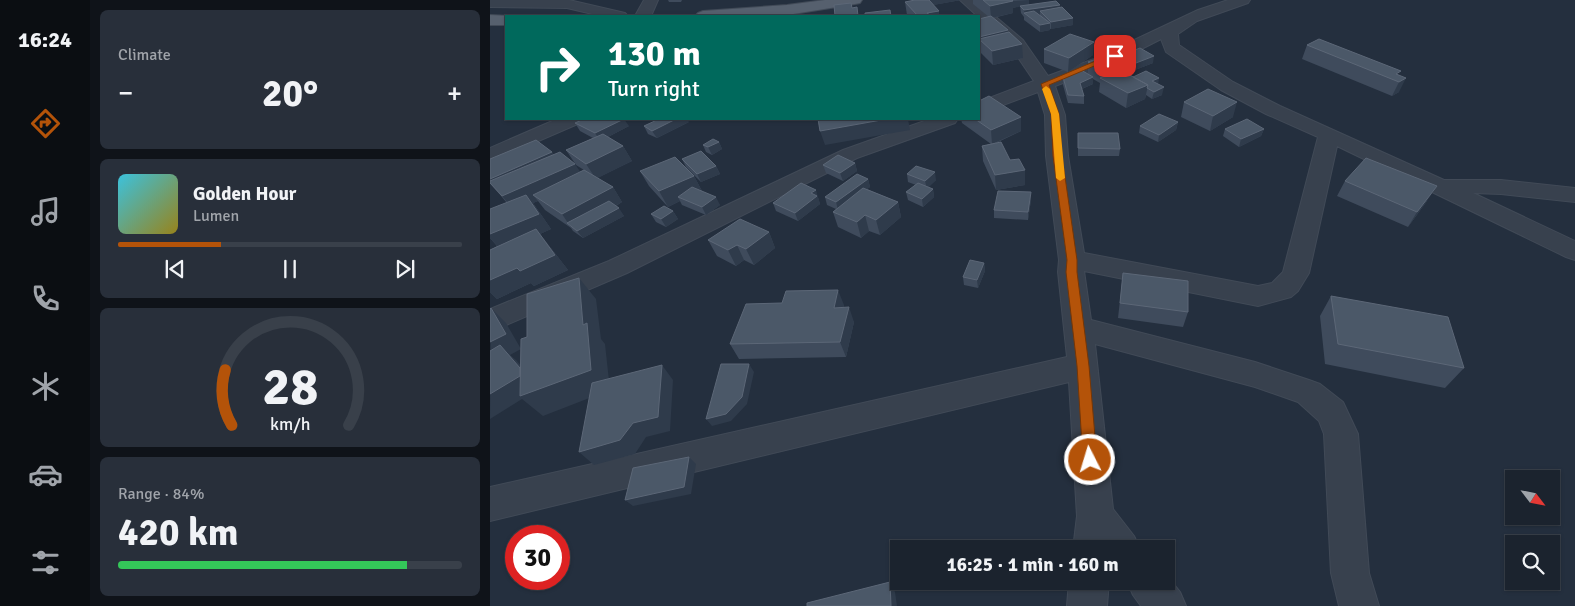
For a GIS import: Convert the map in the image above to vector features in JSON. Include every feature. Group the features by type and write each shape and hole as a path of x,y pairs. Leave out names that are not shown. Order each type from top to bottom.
{"main road":[{"path":"717,15 787,10 855,0"},
{"path":"490,20 505,20"}],"street":[{"path":"644,15 652,0"},
{"path":"967,0 1017,44 1045,84 1055,114 1057,156 1072,260 1071,272 1083,366 1093,532 1106,540"},
{"path":"980,108 1100,63 1181,22 1243,0"},
{"path":"490,3 567,4 616,15"},
{"path":"1174,27 1169,40 1172,48 1227,86 1273,110 1329,134 1575,251"},
{"path":"490,156 571,120"},
{"path":"490,321 618,266 850,154 945,120"},
{"path":"1072,260 1258,296 1276,294 1289,285 1296,273 1329,134"},
{"path":"1436,186 1501,187 1575,194"},
{"path":"1078,328 1255,375 1309,393 1332,412 1341,434 1350,573 1359,606"},
{"path":"490,504 1083,366"},
{"path":"1087,606 1088,590"},
{"path":"1154,590 1166,606"}],"building":[{"path":"929,0 939,11 927,13 930,15 917,15 905,2"},
{"path":"983,0 1012,0 1013,1 990,6"},
{"path":"1056,1 1060,5 1024,10 1020,6"},
{"path":"851,3 852,8 857,7 858,15 835,15 834,5"},
{"path":"1062,7 1073,18 1051,22 1040,11"},
{"path":"890,10 891,15 865,15 865,13"},
{"path":"1034,11 1050,23 1040,25 1024,13"},
{"path":"991,16 1008,30 980,37 980,19"},
{"path":"1009,32 1022,44 992,51 980,39"},
{"path":"1070,34 1094,42 1069,58 1044,49"},
{"path":"1319,39 1401,71 1396,74 1406,78 1399,82 1307,45"},
{"path":"1140,48 1154,56 1136,63 1122,55"},
{"path":"1099,58 1148,85 1128,93 1100,78 1109,74 1088,62"},
{"path":"1081,70 1093,77 1080,83 1084,96 1068,95 1063,77"},
{"path":"1146,71 1159,78 1152,81 1164,87 1154,92 1147,88 1148,85 1133,77"},
{"path":"1208,89 1237,102 1213,116 1184,102"},
{"path":"989,96 1021,117 991,130 976,120 980,120 980,100"},
{"path":"1159,114 1178,122 1159,135 1140,126"},
{"path":"1247,119 1264,129 1241,139 1225,129"},
{"path":"582,120 622,120 595,133 575,123"},
{"path":"657,120 674,120 652,131 644,126"},
{"path":"818,120 881,120 820,131"},
{"path":"1078,133 1118,133 1120,149 1078,148"},
{"path":"603,134 623,146 586,164 566,150"},
{"path":"713,139 719,142 708,147 703,145"},
{"path":"536,140 552,152 490,179 490,159"},
{"path":"1001,142 1010,160 1019,159 1025,170 995,175 982,146"},
{"path":"701,151 716,166 697,174 682,159"},
{"path":"560,152 575,164 502,196 490,183 490,181"},
{"path":"838,155 855,163 840,173 823,165"},
{"path":"675,157 694,176 659,191 640,171"},
{"path":"1366,158 1437,186 1417,212 1345,181"},
{"path":"916,166 935,172 925,181 907,174"},
{"path":"584,170 613,187 562,214 533,195"},
{"path":"857,174 868,179 836,202 825,197"},
{"path":"801,183 816,190 811,193 817,196 795,213 773,203"},
{"path":"918,183 933,189 922,199 906,192"},
{"path":"692,187 716,197 702,207 678,197"},
{"path":"863,188 898,202 876,220 865,215 857,222 833,212"},
{"path":"998,191 1031,192 1028,212 994,210"},
{"path":"526,195 539,214 490,234 490,209"},
{"path":"609,201 619,208 577,231 567,223"},
{"path":"664,206 673,211 661,219 651,214"},
{"path":"740,219 769,232 746,249 737,245 728,250 708,240"},
{"path":"536,229 555,255 520,271 517,268 490,280 490,250"},
{"path":"970,260 984,263 977,280 963,277"},
{"path":"1123,273 1188,281 1188,312 1120,303"},
{"path":"579,278 583,325 587,323 591,370 520,396 521,339 527,337 527,294"},
{"path":"838,290 834,308 849,307 840,342 730,344 746,304 782,303 786,291"},
{"path":"1331,296 1448,317 1464,368 1338,344"},
{"path":"490,309 506,334 490,342"},
{"path":"500,345 520,368 520,376 490,394 490,351"},
{"path":"721,364 749,364 742,397 726,414 706,419"},
{"path":"662,365 658,417 633,423 620,440 579,452 592,383"},
{"path":"689,457 684,487 625,500 633,468"},
{"path":"890,582 891,606 807,606 807,603"}],"slow traffic":[{"path":"1046,89 1055,114 1060,178"}],"route":[{"path":"1090,460 1083,366 1071,272 1072,260 1057,156 1055,114 1045,84 1115,56"}]}
